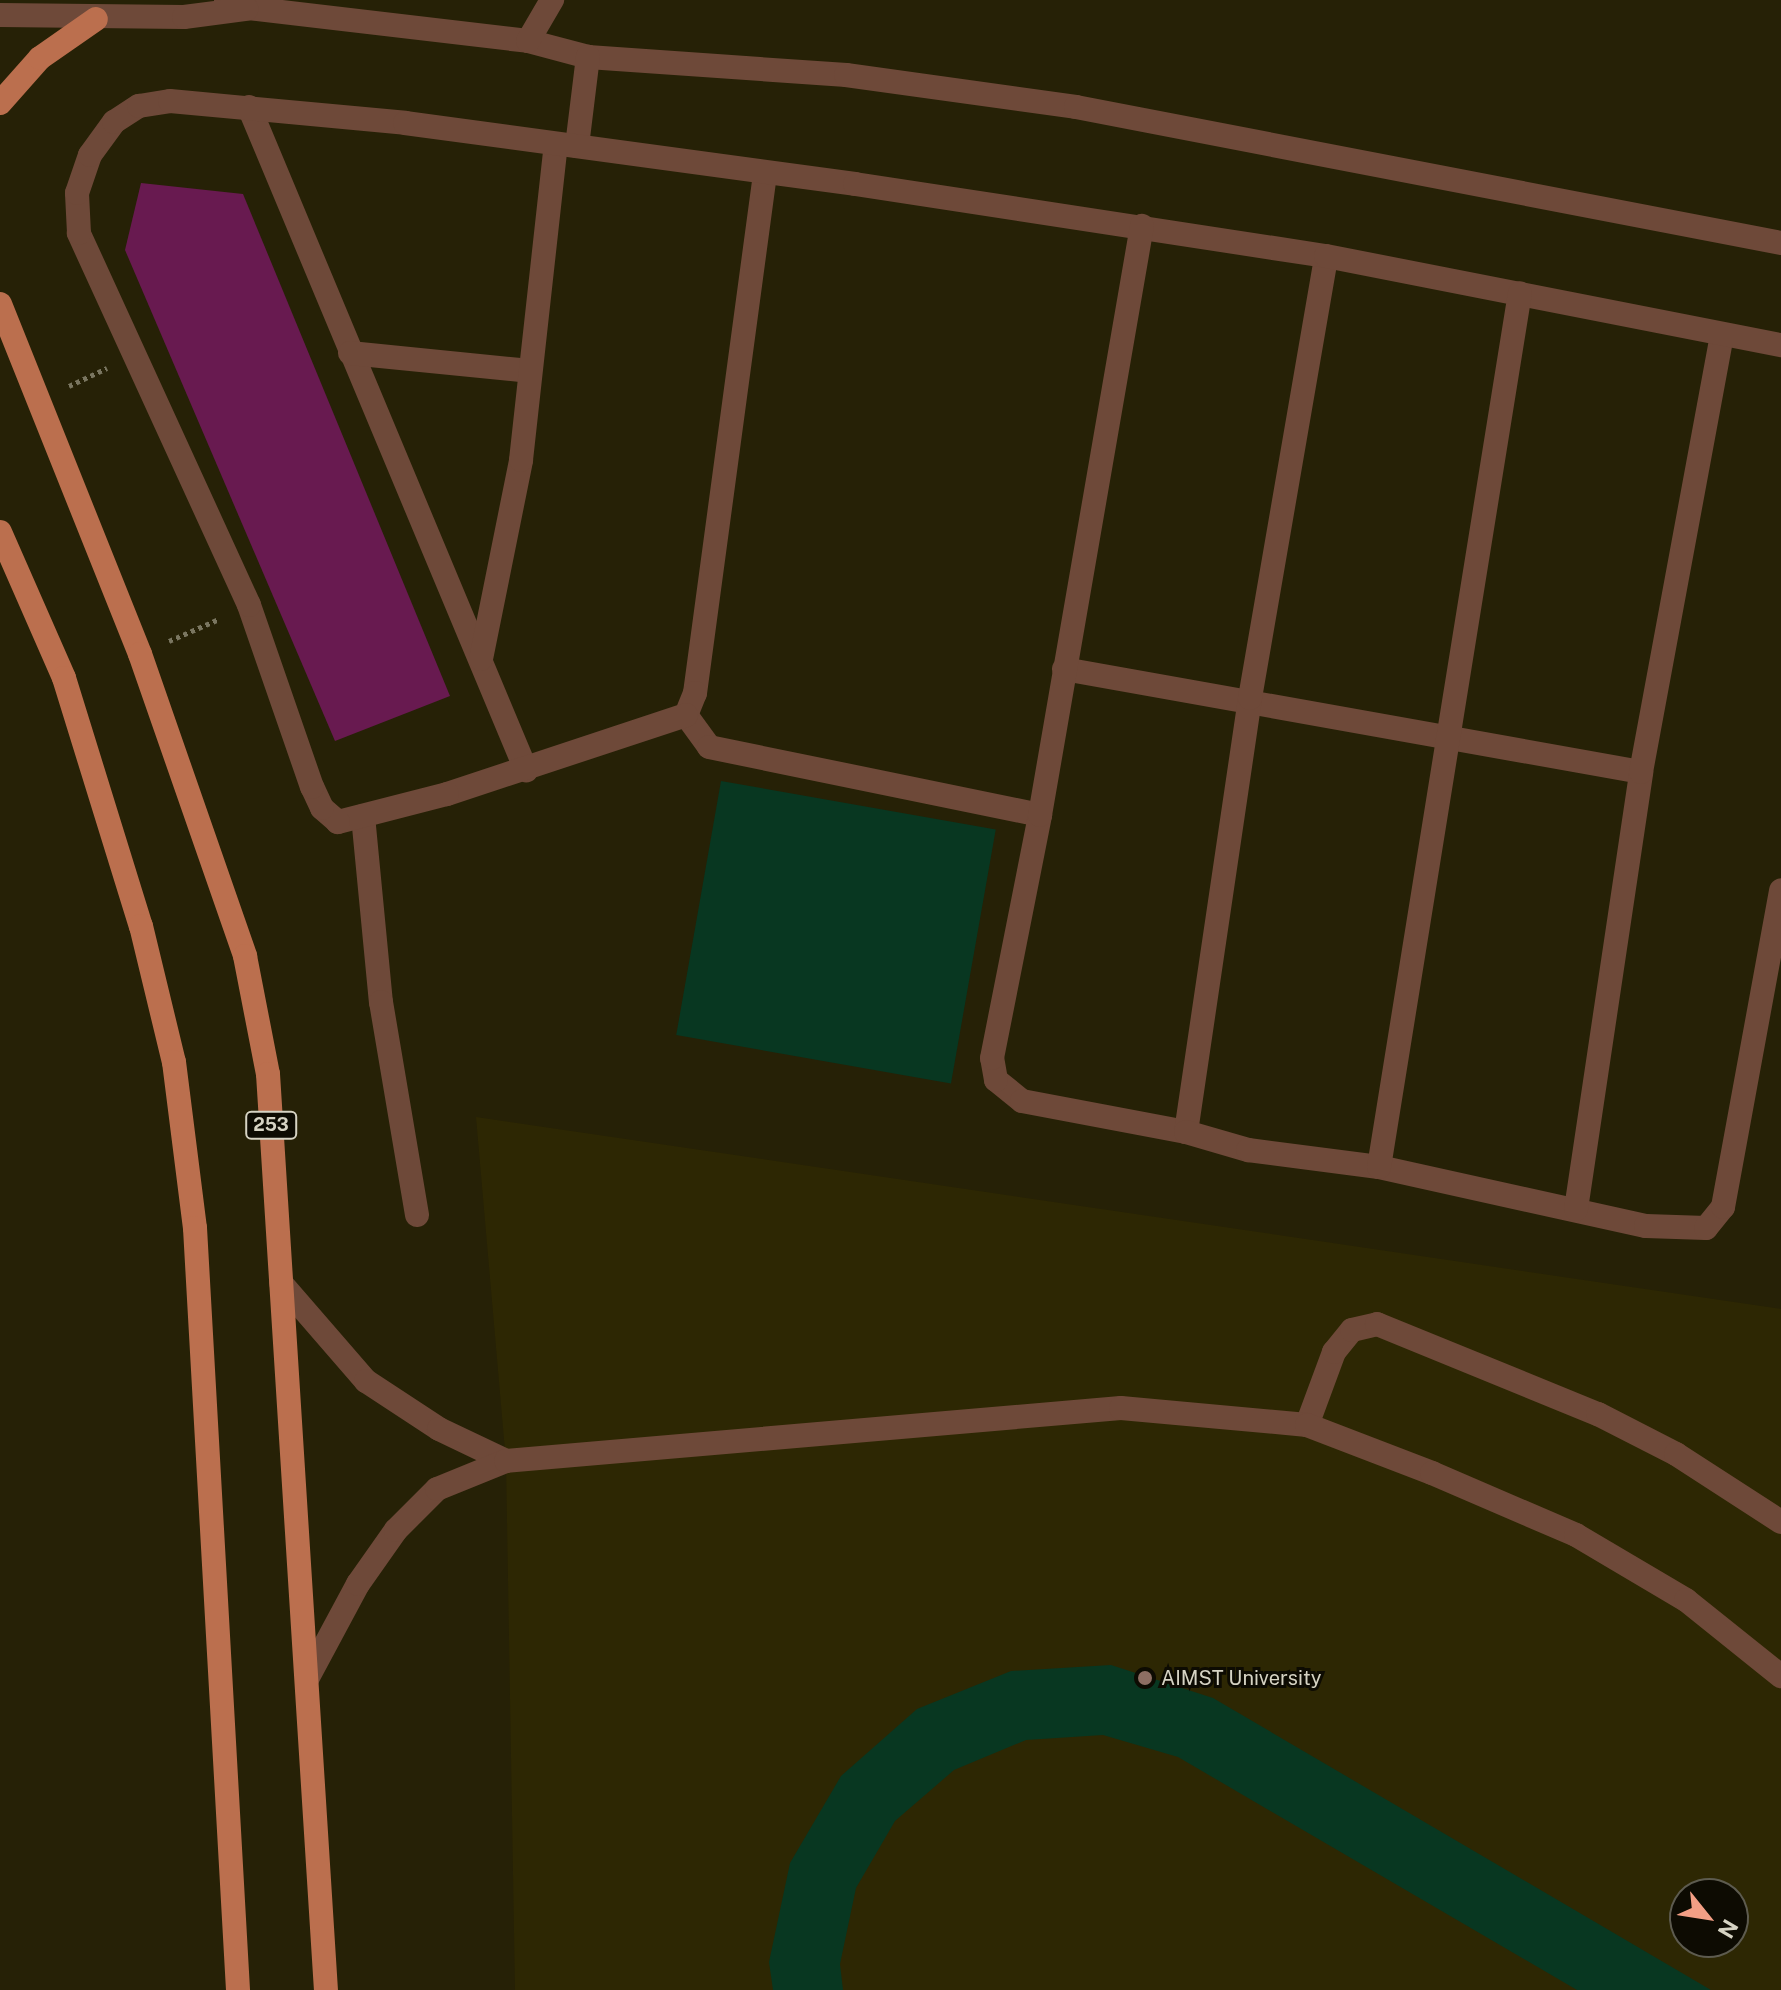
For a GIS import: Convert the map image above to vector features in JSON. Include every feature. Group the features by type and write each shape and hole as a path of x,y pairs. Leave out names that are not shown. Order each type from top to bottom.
{"main road":[{"path":"0,103 40,58 96,19"},
{"name":"253","path":"0,304 140,654 245,956 268,1074 326,1990"},
{"path":"0,532 64,678 141,926 174,1062 195,1228 238,1990"}],"street":[{"path":"528,41 552,0"},
{"path":"0,15 96,19 184,17 237,4 528,41 588,57 846,75 1076,107 1781,243"},
{"path":"481,659 521,460 530,371 566,145 588,57"},
{"path":"765,174 695,693 686,715 526,770 338,822 322,808 249,605 79,233 77,193 90,155 114,122 139,106 170,101 249,107 566,145 1142,226 1326,256 1781,345"},
{"path":"249,107 526,770"},
{"path":"1142,226 1040,815 992,1058 996,1080 1022,1101 1186,1132 1276,1155 1379,1167 1687,1231 1712,1224 1723,1207 1781,890"},
{"path":"1186,1132 1250,698 1326,256"},
{"path":"1379,1167 1520,293"},
{"path":"1576,1209 1641,772 1722,335"},
{"path":"350,353 530,371"},
{"path":"1064,669 1250,698 1641,772"},
{"path":"686,715 709,747 1040,815"},
{"path":"363,816 381,1002 417,1215"},
{"path":"281,1283 366,1381 439,1429 506,1461"},
{"path":"1307,1425 1334,1352 1352,1330 1377,1324 1598,1414 1676,1454 1781,1522"},
{"path":"307,1679 358,1584 396,1530 437,1489 506,1461 1121,1408 1307,1425 1576,1535 1686,1600 1781,1676"}],"path":[{"path":"38,400 133,355"},
{"path":"140,654 249,605"}],"shaded area":[{"name":"AIMST University","path":"476,1117 1781,1309 1781,1990 515,1990 506,1462"}],"green space":[{"path":"721,781 996,829 951,1084 676,1035"},
{"path":"1111,1665 1213,1698 1711,1990 1577,1990 1178,1757 1103,1735 1026,1740 954,1770 895,1821 856,1888 840,1964 843,1990 773,1990 769,1962 790,1863 841,1776 917,1709 1011,1671"}],"building":[{"path":"141,183 243,194 450,696 335,741 125,250"}],"place":[{"name":"AIMST University","path":"1145,1678"}]}
